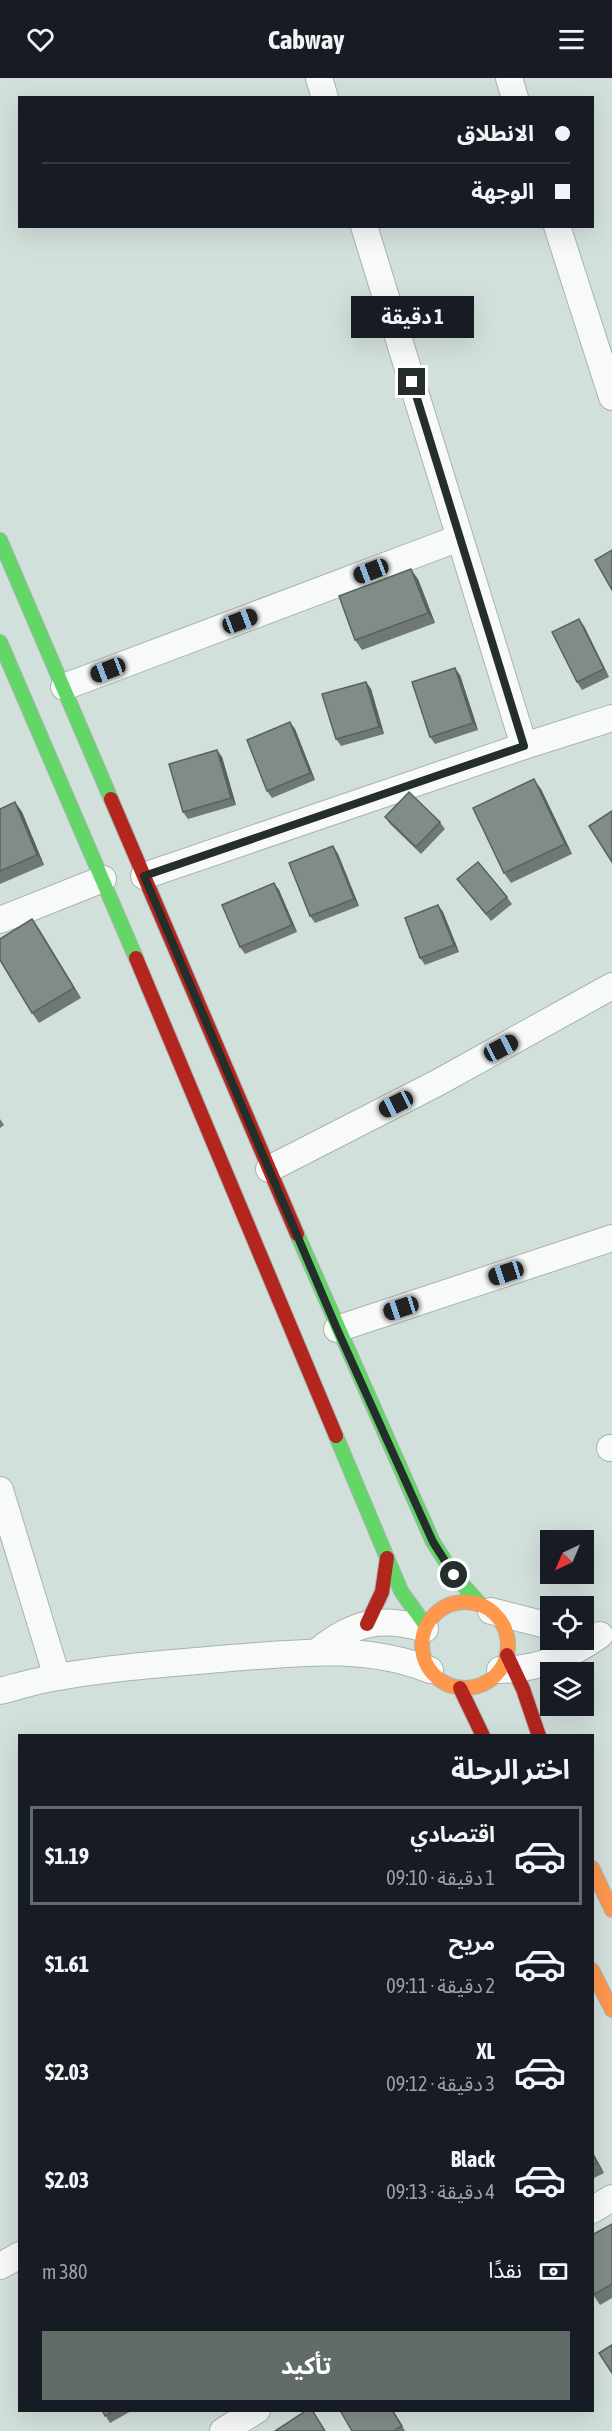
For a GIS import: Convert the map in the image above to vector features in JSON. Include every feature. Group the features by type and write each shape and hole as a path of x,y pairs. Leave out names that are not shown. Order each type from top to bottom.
{"street":[{"path":"319,78 324,96"},
{"path":"509,78 514,96"},
{"path":"365,228 524,746"},
{"path":"558,228 612,398"},
{"path":"64,687 459,538"},
{"path":"0,540 337,1329 433,1542 454,1575 502,1623 508,1639 507,1665 538,1734"},
{"path":"0,642 103,879 401,1591 426,1627"},
{"path":"144,876 612,718"},
{"path":"0,920 103,879"},
{"path":"269,1169 439,1082 612,987"},
{"path":"337,1329 612,1238"},
{"path":"0,1490 57,1677"},
{"path":"367,1624 382,1593 387,1558"},
{"path":"430,1670 422,1650 426,1627 436,1613 449,1605 465,1602 540,1623"},
{"path":"318,1651 349,1630 367,1624 386,1621 426,1627"},
{"path":"0,1691 57,1677 185,1662 318,1651 380,1655 409,1661 430,1670 438,1678 460,1688 472,1688 483,1684 507,1665 553,1661 585,1645 598,1634"},
{"path":"460,1688 482,1734"},
{"path":"594,1872 612,1910"},
{"path":"594,1974 612,2010"},
{"path":"594,2209 612,2198"},
{"path":"0,2266 18,2256"},
{"path":"223,2431 254,2412"}],"building":[{"path":"612,550 612,590 595,560"},
{"path":"411,569 428,613 355,640 339,596"},
{"path":"579,619 604,669 577,682 552,632"},
{"path":"455,668 473,723 430,737 412,682"},
{"path":"366,682 379,727 336,739 322,694"},
{"path":"290,722 310,773 267,791 247,740"},
{"path":"217,750 231,798 183,812 169,764"},
{"path":"534,779 565,844 504,873 473,808"},
{"path":"409,792 440,822 416,847 385,817"},
{"path":"15,802 37,855 0,871 0,809"},
{"path":"612,811 612,862 589,826"},
{"path":"333,846 354,899 310,916 289,863"},
{"path":"478,862 507,897 486,914 457,879"},
{"path":"274,883 292,925 240,947 222,905"},
{"path":"438,905 454,945 420,958 405,918"},
{"path":"32,919 74,988 32,1013 0,960 0,939"},
{"path":"612,2224 612,2284 594,2294 594,2234"},
{"path":"612,2345 612,2373 599,2353"},
{"path":"304,2412 313,2412 325,2431 275,2431"},
{"path":"341,2412 393,2412 402,2426 394,2431 352,2431"}],"traffic: fast":[{"path":"0,540 111,799"},
{"path":"0,642 136,958"},
{"path":"297,1234 433,1542 454,1575 481,1605"},
{"path":"336,1436 401,1591 426,1626"}],"traffic: slow":[{"path":"465,1602 481,1606 495,1615 504,1629 508,1645 504,1661 495,1675 481,1684 465,1688 449,1684 435,1675 426,1661 422,1645 426,1629 435,1615 449,1606 465,1602"},
{"path":"594,1872 612,1910"},
{"path":"594,1974 612,2010"}],"traffic: jam":[{"path":"111,799 297,1234"},
{"path":"136,958 336,1436"},
{"path":"367,1624 382,1592 387,1558"},
{"path":"507,1655 523,1689 538,1734"},
{"path":"460,1688 482,1734"}],"route":[{"path":"412,382 524,746 144,876 337,1329 433,1542 454,1575"}]}
